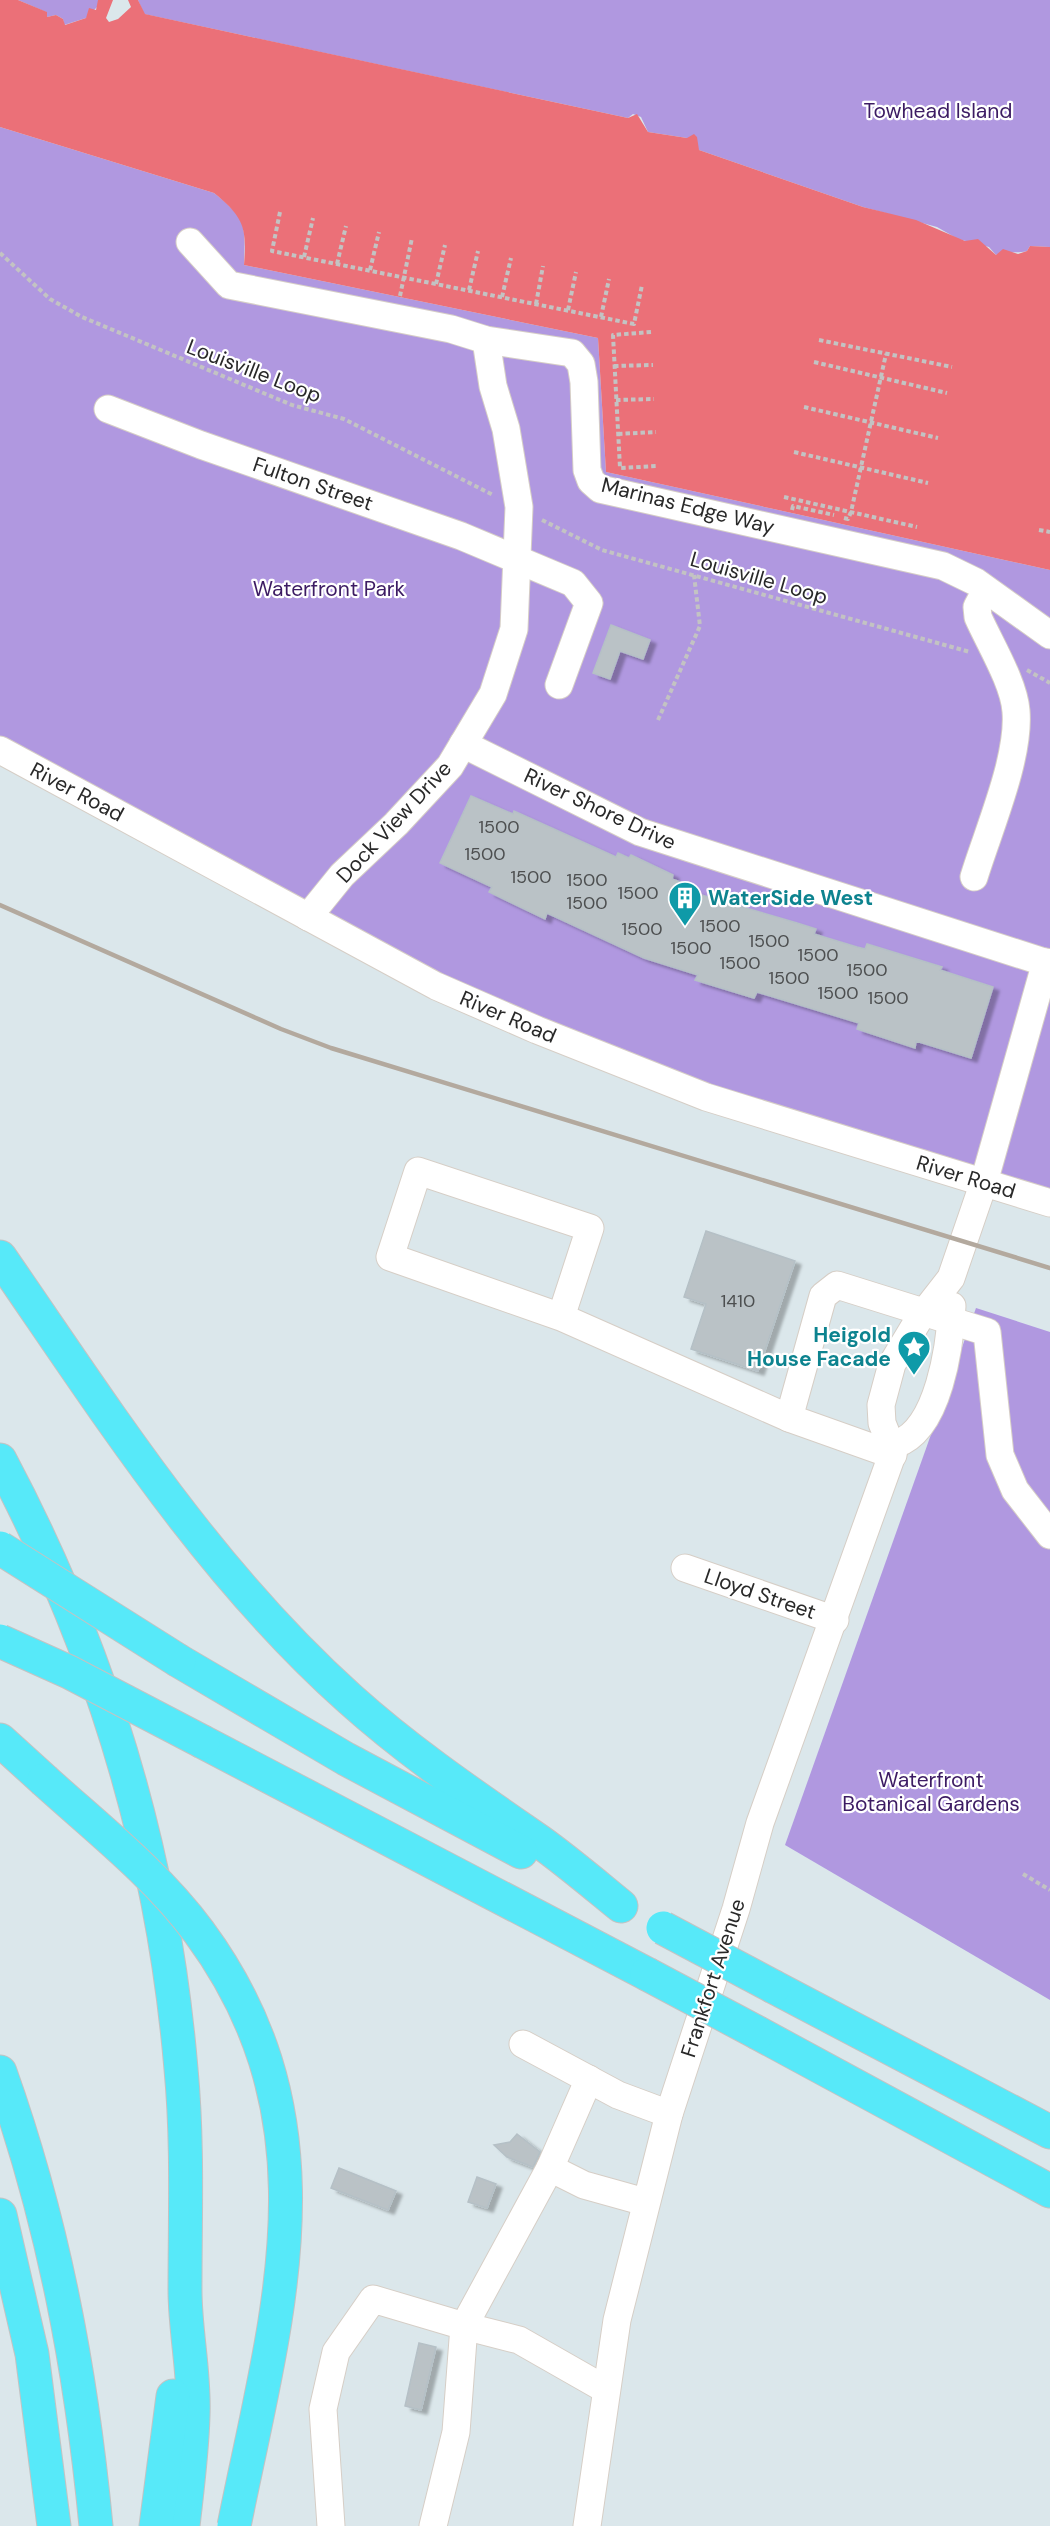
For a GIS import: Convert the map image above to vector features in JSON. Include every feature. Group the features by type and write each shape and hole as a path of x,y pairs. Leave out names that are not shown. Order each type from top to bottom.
{"highway":[{"path":"0,1257 189,1526 260,1610 349,1698 397,1739 486,1807 539,1842 621,1906"},
{"path":"0,1460 56,1573 84,1641 120,1744 141,1819 164,1935 181,2061 186,2146 185,2293 194,2415 183,2526"},
{"path":"0,1548 179,1661 346,1759 1050,2132"},
{"path":"0,1641 69,1672 758,2032 1050,2191"},
{"path":"0,1740 148,1875 199,1932 236,1992 259,2044 270,2077 285,2152 287,2218 284,2266 234,2526"},
{"path":"0,2072 18,2123 65,2300 81,2396 96,2526"},
{"path":"0,2215 32,2354 54,2526"},
{"path":"156,2526 185,2293"},
{"path":"0,2295 7,2326 26,2458 30,2526"}],"street":[{"name":"Marinas Edge Way","path":"190,242 229,285 451,329 486,340 572,353 581,364 584,382 587,470 591,481 600,489 943,566 986,590 1050,634"},
{"name":"Dock View Drive","path":"308,917 342,875 396,824 450,766 493,694 514,628 519,561 519,507 506,429 493,386 486,340"},
{"name":"Fulton Street","path":"108,409 201,445 461,536 573,583 589,603 559,686"},
{"path":"974,877 1011,759 1016,711 1012,694 978,617 977,607 986,590"},
{"name":"River Shore Drive","path":"463,744 640,832 1048,963"},
{"name":"River Road","path":"0,750 436,986 586,1051 706,1097 1050,1203"},
{"path":"894,1449 882,1423 881,1405 892,1364 923,1314 951,1278 984,1182 1048,963"},
{"path":"561,1317 590,1228 418,1171 390,1257 561,1317 789,1418 894,1449"},
{"path":"894,1449 917,1432 935,1396 951,1323 951,1278"},
{"path":"789,1418 823,1296 837,1285 951,1323 987,1332 1000,1455 1015,1490 1050,1535"},
{"name":"Frankfort Avenue","path":"587,2526 605,2389 617,2320 669,2114 736,1909 760,1823 835,1620 894,1449"},
{"name":"Lloyd Street","path":"685,1568 835,1620"},
{"path":"523,2044 618,2096 669,2114"},
{"path":"432,2526 456,2432 464,2326 550,2168 589,2079"},
{"path":"550,2168 584,2185 645,2202"},
{"path":"332,2526 323,2409 336,2352 373,2299 519,2340 605,2389"}],"path":[{"path":"280,212 272,251 370,270 403,279 634,324 642,285"},
{"path":"304,257 313,218"},
{"path":"337,264 346,226"},
{"path":"370,270 379,232"},
{"path":"399,302 412,238"},
{"path":"436,284 445,245"},
{"path":"469,291 478,251"},
{"name":"Louisville Loop","path":"0,253 50,299 82,317 292,405 344,418 498,497"},
{"path":"502,297 511,258"},
{"path":"536,304 543,266"},
{"path":"568,310 576,272"},
{"path":"602,317 609,279"},
{"path":"651,332 612,335 620,468 657,466"},
{"path":"819,340 952,367"},
{"path":"836,516 848,519 851,512 886,354"},
{"path":"814,362 947,393"},
{"path":"614,366 653,365"},
{"path":"616,400 654,399"},
{"path":"804,407 938,438"},
{"path":"618,434 656,432"},
{"path":"611,441 618,440"},
{"path":"794,452 928,483"},
{"path":"784,497 917,527"},
{"name":"Louisville Loop","path":"538,518 602,550 977,655"},
{"path":"1040,530 1050,532"},
{"path":"658,720 700,626 694,575"},
{"path":"1023,1874 1050,1890"}],"green space":[{"path":"18,0 98,0 98,6 86,18 64,25 63,19 56,15 47,17 46,12"},
{"name":"Towhead Island","path":"138,0 1050,0 1050,247 1030,246 1027,251 996,255 989,247 958,239 937,227 863,207 699,150 687,138 648,132 641,117 633,114 628,118 144,14"},
{"name":"Waterfront Park","path":"0,127 214,193 233,210 242,224 245,241 244,265 598,338 606,472 1050,570 1050,1200 706,1097 436,986 0,751"},
{"name":"Waterfront Botanical Gardens","path":"976,1308 1050,1332 1050,2000 785,1845"}],"shaded area":[{"path":"0,0 18,0 47,12 47,17 56,15 63,19 65,25 86,18 89,8 96,10 98,0 113,0 106,18 109,22 118,19 131,7 128,0 138,0 145,14 628,118 637,114 648,132 687,138 694,134 697,137 699,150 863,207 916,220 965,241 978,239 996,255 1003,249 1018,254 1027,251 1030,246 1050,247 1050,570 606,472 598,338 244,265 245,242 241,224 232,209 214,193 0,127"}],"building":[{"path":"611,625 650,640 643,659 620,651 610,679 593,673"},
{"name":"WaterSide West","path":"471,796 513,814 514,811 616,857 618,853 629,858 631,855 673,875 672,879 683,883 682,887 698,892 698,894 816,929 814,934 857,947 865,949 867,944 942,967 940,970 993,987 971,1058 916,1041 915,1048 857,1029 859,1023 757,992 754,998 695,980 698,975 644,958 547,913 545,919 489,892 492,887 440,863"},
{"path":"706,1231 795,1261 758,1371 691,1349 706,1304 684,1297"},
{"path":"517,2134 540,2152 533,2167 507,2157 494,2145 510,2142"},
{"path":"339,2168 396,2191 388,2210 331,2188"},
{"path":"477,2177 496,2184 487,2208 468,2202"},
{"path":"419,2343 436,2347 421,2410 405,2406"}],"railway":[{"path":"0,905 281,1029 331,1048 1050,1268"}],"place":[{"name":"WaterSide West","path":"685,927"},
{"name":"Heigold House Facade","path":"914,1376"}]}
